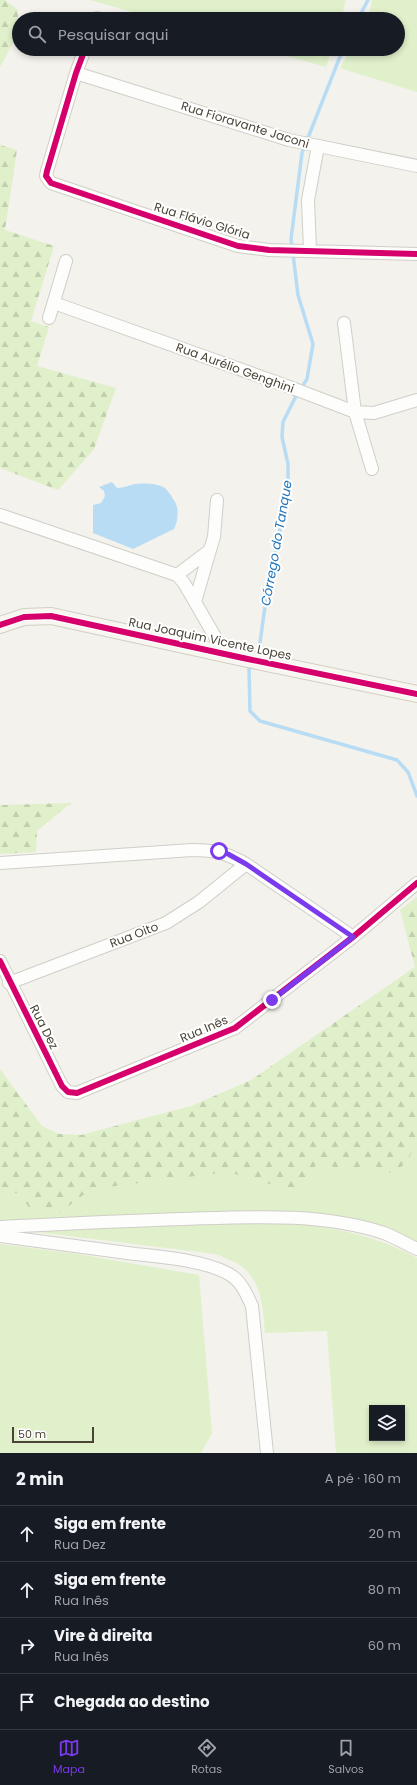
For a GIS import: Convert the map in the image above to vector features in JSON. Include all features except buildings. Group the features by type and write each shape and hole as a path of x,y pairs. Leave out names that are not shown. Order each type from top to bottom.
{"street":[{"path":"76,73 83,56"},
{"name":"Rua Fioravante Jaconi","path":"76,73 289,140 417,166"},
{"name":"Rua Flávio Glória","path":"76,73 47,171 48,181 56,186 238,246 269,250 417,254"},
{"path":"309,250 308,200 315,146"},
{"path":"49,318 66,260"},
{"name":"Rua Aurélio Genghini","path":"54,303 287,386 355,412 374,413 417,400"},
{"path":"344,323 355,412 372,469"},
{"path":"195,602 214,537 217,500"},
{"path":"0,515 177,575 181,578 225,654"},
{"path":"177,575 210,550"},
{"name":"Rua Joaquim Vicente Lopes","path":"0,625 24,617 51,616 417,694"},
{"path":"0,863 207,850 228,854 246,864 353,937"},
{"name":"Rua Oito","path":"9,983 166,923 199,902 246,864"},
{"name":"Rua Inês","path":"77,1093 235,1028 353,937 417,883"},
{"name":"Rua Dez","path":"0,961 9,983 62,1086 68,1092 77,1093"},
{"path":"0,1227 122,1221 253,1217 294,1218 337,1221 362,1226 386,1234 417,1249"},
{"path":"0,1236 176,1259 213,1268 227,1273 237,1280 245,1290 252,1306 267,1453"}],"green space":[{"path":"0,0 5,0 18,10 18,12 12,12 12,44 0,67"},
{"path":"90,0 346,0 343,12 132,12"},
{"path":"372,0 417,0 417,92 340,68 347,56 405,56 405,12 369,12"},
{"path":"287,56 330,56 326,67"},
{"path":"0,145 17,150 5,230 54,246 31,321 49,327 37,366 116,388 94,449 58,490 0,468"},
{"path":"71,803 37,831 36,852 0,854 0,805"},
{"path":"417,897 417,1139 408,1161 394,1173 316,1165 297,1192 228,1172 91,1189 61,1212 32,1212 19,1193 0,1193 0,1069 42,1126 59,1134 81,1135 191,1106 251,1080 415,967 400,910"},
{"path":"417,1139 417,1243 368,1223 330,1214 283,1211 61,1218 0,1223 0,1193 19,1193 61,1212 91,1189 228,1172 297,1192 316,1165 394,1173 408,1161"},
{"path":"272,1222 329,1228 364,1236 399,1249 417,1258 417,1453 336,1453 327,1331 265,1333 262,1304 257,1285 246,1270 238,1264 215,1254 20,1230 101,1225"},
{"path":"0,1244 77,1254 199,1275 212,1433 201,1453 0,1453"}],"water":[{"path":"112,482 117,488 135,484 147,484 160,486 166,489 177,506 177,522 174,529 133,549 93,533 93,505 101,503 105,496 104,491 99,487"}],"waterway":[{"name":"Córrego do Tanque","path":"362,12 368,0"},
{"name":"Córrego do Tanque","path":"292,248 291,239 302,153 340,56"},
{"name":"Córrego do Tanque","path":"256,656 259,650 267,592 288,491 288,464 282,437 283,422 295,398 307,379 313,344 298,295 293,254"},
{"path":"252,663 249,669 250,711 260,721 397,760 408,772 417,796"}],"cycle path":[{"path":"82,56 47,171 46,176 51,183 238,246 269,250 417,254"},
{"path":"0,625 24,617 51,616 417,694"},
{"path":"0,961 62,1086 68,1092 77,1093 235,1028 353,937 417,883"}],"route":[{"path":"219,851 228,854 246,864 353,937 272,1000"}]}
